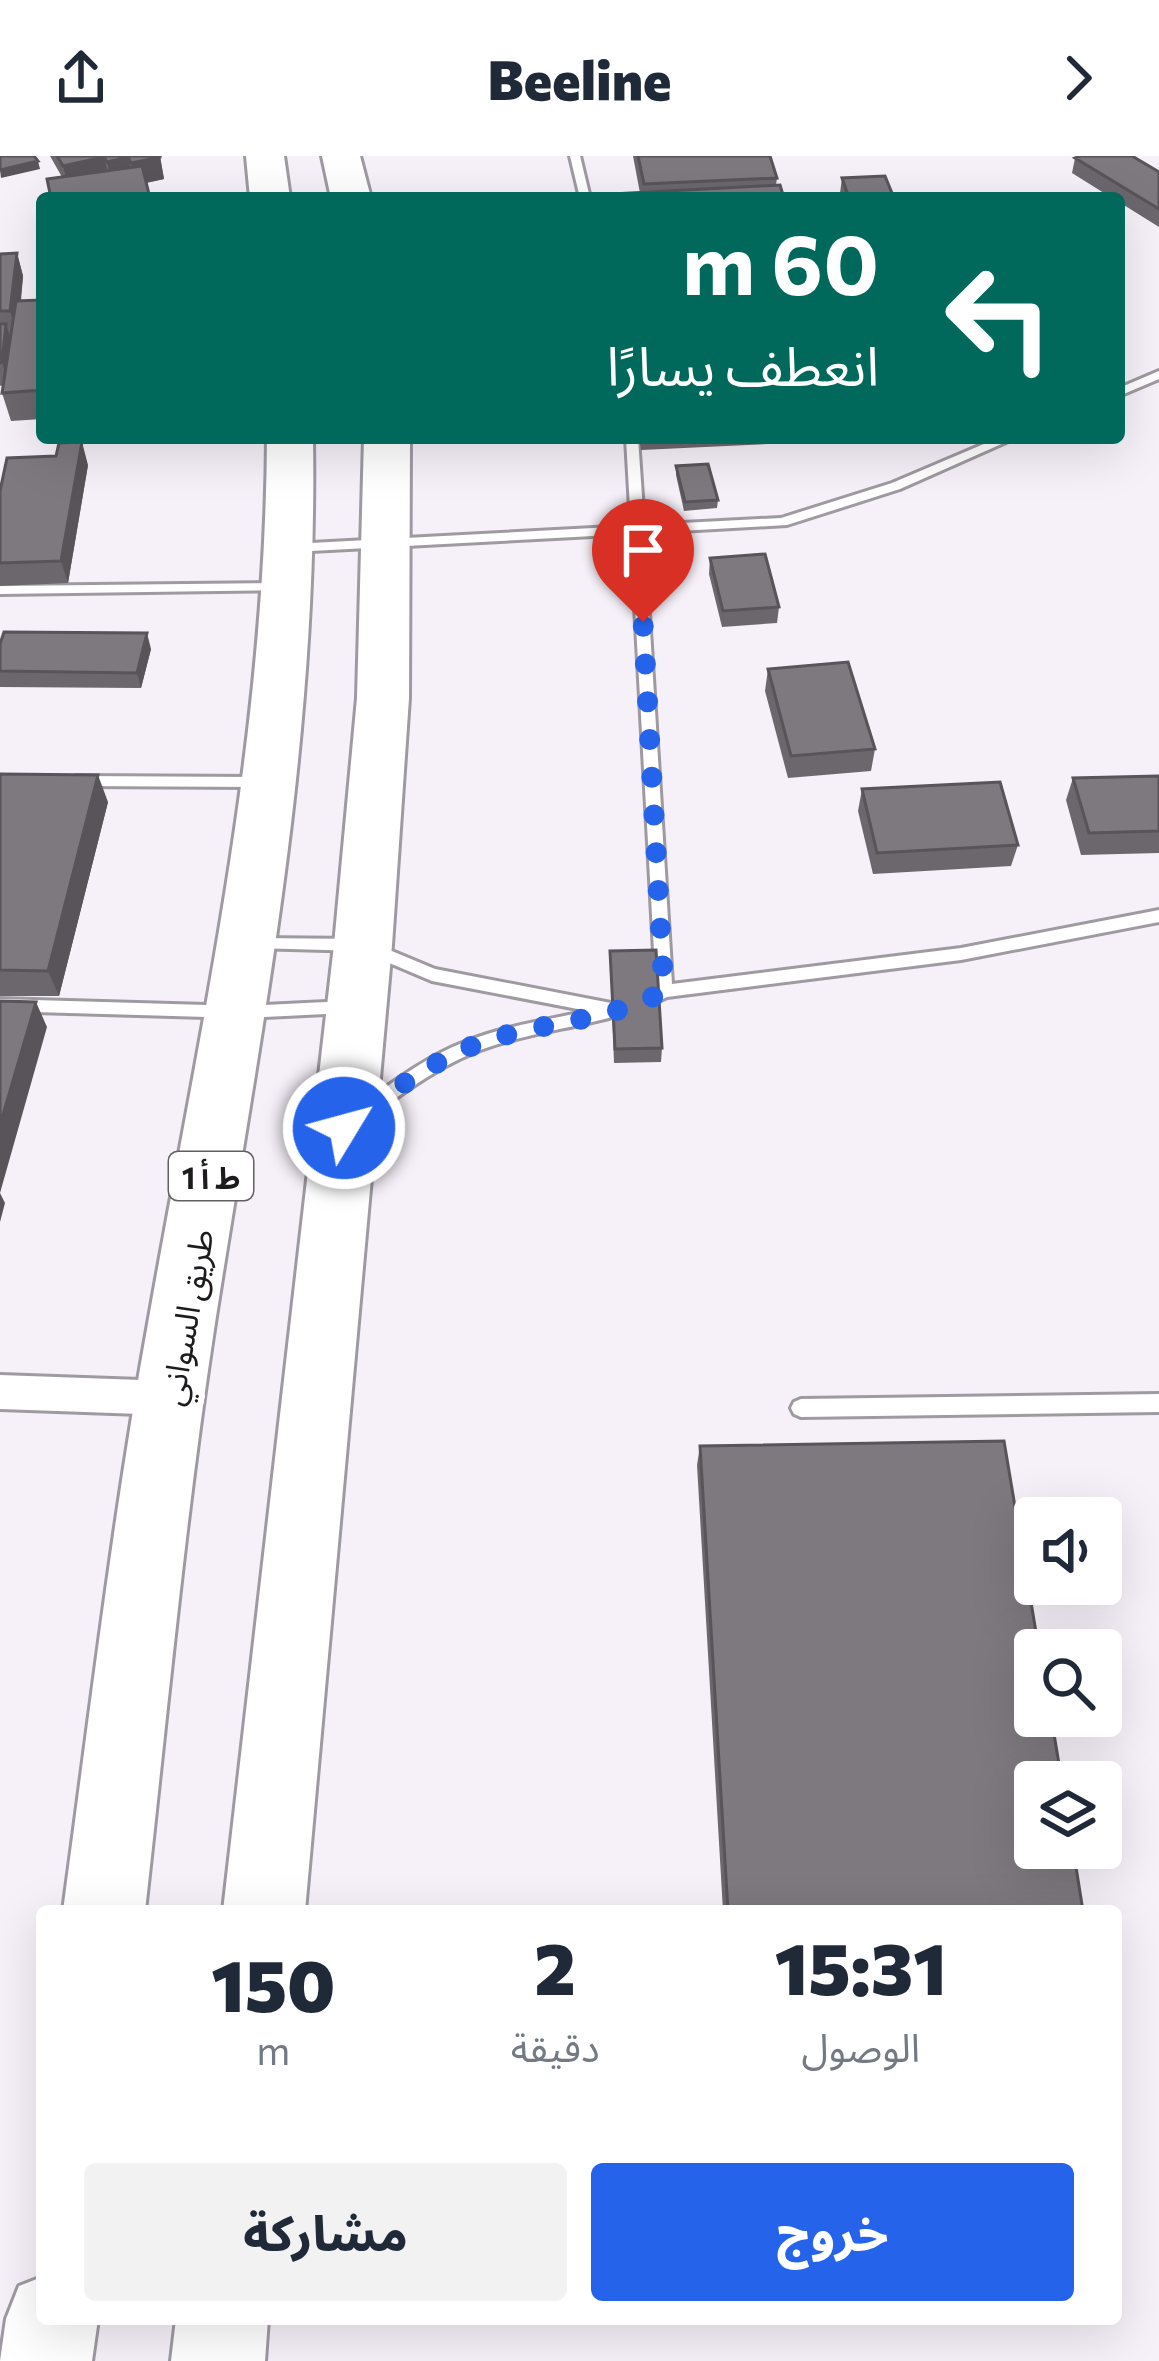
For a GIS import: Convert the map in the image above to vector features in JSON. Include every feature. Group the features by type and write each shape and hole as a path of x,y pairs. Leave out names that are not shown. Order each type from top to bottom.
{"highway":[{"path":"265,156 269,192"},
{"path":"341,156 350,192"},
{"name":"طريق السواني","path":"105,1905 169,1398 241,1012 289,568 290,444"},
{"path":"264,1905 363,944 383,698 387,444"},
{"path":"45,2361 51,2325"},
{"path":"218,2361 221,2325"}],"street":[{"path":"0,1392 169,1398"}],"lane":[{"path":"574,156 583,192"},
{"path":"1125,389 1159,375"},
{"path":"632,444 664,991"},
{"path":"0,590 289,568 388,543 782,522 896,486 995,444"},
{"path":"67,781 269,782"},
{"path":"344,1128 446,1058 490,1040 636,1006 664,991 961,954 1159,916"},
{"path":"249,942 363,944 432,975 614,1010"},
{"path":"0,1005 241,1012 357,1007"},
{"path":"801,1408 1159,1403"}],"building":[{"path":"0,156 34,156 38,161 0,170"},
{"path":"57,156 160,157 131,163 128,157 107,162 104,157 63,166"},
{"path":"638,156 770,156 777,178 644,184"},
{"path":"1132,156 1159,172 1159,209 1075,158"},
{"path":"142,166 148,192 50,192 47,179"},
{"path":"885,176 892,192 847,192 842,178"},
{"path":"780,185 782,192 650,192"},
{"path":"17,253 10,311 0,311 0,254"},
{"path":"36,300 36,390 2,393 16,301"},
{"path":"0,324 6,324 0,363"},
{"path":"59,444 82,444 61,561 0,563 0,491 7,458 56,456"},
{"path":"708,464 718,500 685,502 676,466"},
{"path":"765,554 779,607 723,611 710,558"},
{"path":"4,632 147,633 137,673 0,671"},
{"path":"848,662 875,749 791,756 768,669"},
{"path":"0,774 98,775 48,971 0,970"},
{"path":"1159,776 1159,831 1089,833 1073,778"},
{"path":"1000,782 1018,845 877,853 862,789"},
{"path":"656,950 662,1048 615,1049 610,951"},
{"path":"0,1001 36,1002 0,1125"},
{"path":"1004,1441 1014,1501 1014,1605 1031,1605 1035,1629 1014,1629 1014,1737 1054,1737 1058,1761 1014,1761 1014,1869 1076,1869 1082,1905 728,1905 700,1446"}],"route":[{"path":"344,1128 407,1079 446,1058 490,1040 636,1006 664,991 643,622"}]}
